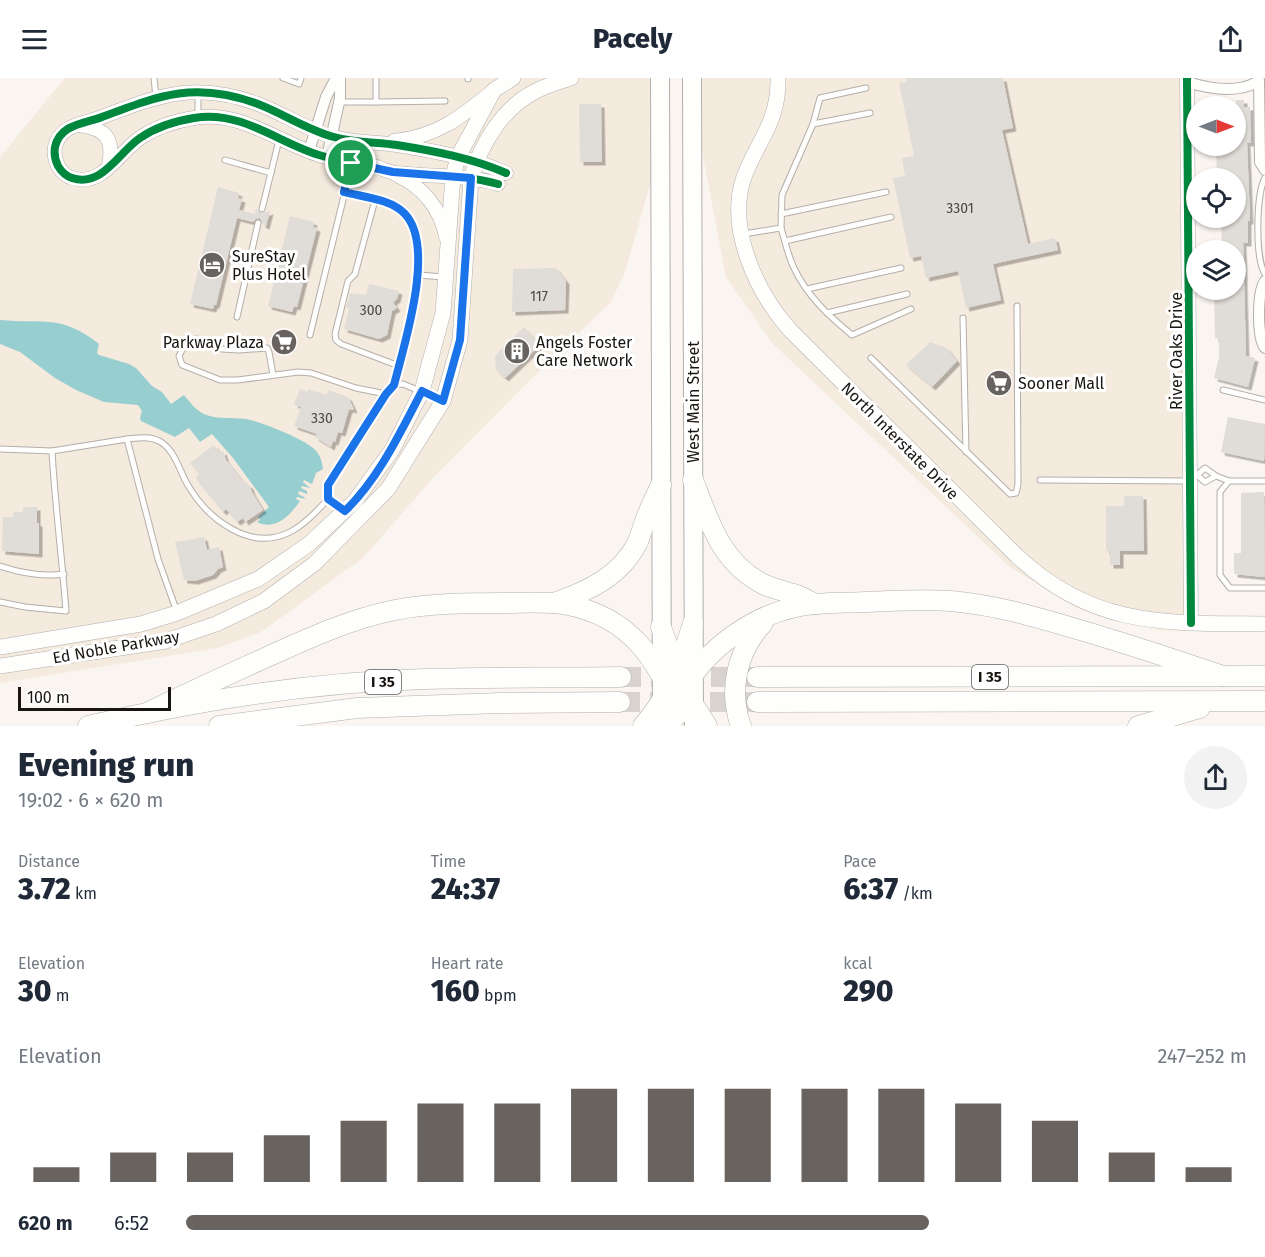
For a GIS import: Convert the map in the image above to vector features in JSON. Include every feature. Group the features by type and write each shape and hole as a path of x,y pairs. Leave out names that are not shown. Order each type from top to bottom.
{"highway":[{"path":"693,480 716,537 731,559 756,580 778,590 797,594 815,604"},
{"path":"551,604 594,587 618,568 639,540 644,522 661,485"},
{"path":"643,726 728,640 751,624 771,615 789,608 815,604 927,600 986,606 1041,618 1148,650 1223,676"},
{"path":"147,713 233,671 322,632 394,610 439,604 551,604 581,609 609,620 640,644 677,694 707,726"},
{"path":"741,726 735,697 740,658 745,645 771,615"},
{"path":"677,694 693,623"},
{"path":"661,627 684,726"},
{"name":"I 35","path":"757,677 1265,676"},
{"name":"I 35","path":"88,726 147,713 270,692 340,685 424,679 621,677"},
{"path":"1137,726 1223,701"},
{"name":"I 35","path":"757,702 1265,701"},
{"name":"I 35","path":"219,726 357,708 620,702"}],"main road":[{"name":"Ed Noble Parkway","path":"0,647 141,624 177,613 258,579 309,544 355,501 392,450 422,391 443,313 453,176 458,157 494,90 513,78"},
{"name":"Ed Noble Parkway","path":"0,666 166,640 216,624 264,601 314,564 388,489 443,401 460,340 471,178 476,162 502,117 534,91 571,78"},
{"name":"West Main Street","path":"660,78 661,627"},
{"name":"West Main Street","path":"692,78 693,623"},
{"name":"North Interstate Drive","path":"778,78 772,121 744,178 740,203 741,234 751,270 777,316 842,384 1032,570 1068,594 1109,612 1151,621 1265,624"},
{"path":"662,726 677,694"},
{"path":"677,694 694,726"}],"street":[{"path":"327,157 339,102 338,78"},
{"path":"309,151 326,97 338,78"},
{"path":"1190,79 1209,88 1248,88 1261,80"},
{"name":"River Oaks Drive","path":"1190,79 1191,623"},
{"path":"1261,80 1260,162 1265,170"},
{"path":"376,143 416,138 438,131 465,114 494,90"},
{"path":"198,92 219,93 256,104 333,137 396,145 476,162 502,179 393,172 351,163 309,151 240,121 220,117 198,117 158,128 124,150 98,176 86,180 70,177 59,168 55,154 58,138 75,125 96,120 156,97 198,92"},
{"path":"75,125 93,127 106,135 111,148 109,166"},
{"path":"393,172 423,191 432,203 444,225 448,250"},
{"path":"1265,281 1260,295 1260,336 1265,348"}],"lane":[{"path":"154,78 156,97"},
{"path":"283,78 299,84 302,78"},
{"path":"376,78 376,102"},
{"path":"866,88 820,98 813,124 782,195 781,228 793,268 826,313 852,335 910,309"},
{"path":"198,92 198,117"},
{"path":"339,102 445,101"},
{"path":"813,124 870,113"},
{"path":"262,209 280,138"},
{"path":"225,160 271,173"},
{"path":"310,335 351,163"},
{"path":"1265,178 1259,194 1262,223 1259,254 1265,274"},
{"path":"0,449 52,451 127,439 150,438 166,446 190,490 201,504 227,528 252,538 267,538 288,533 298,527 328,499 328,485 394,385 416,293 417,246 413,228 405,214 393,205 344,192"},
{"path":"781,214 886,192"},
{"path":"375,200 355,274 348,280 335,334 336,340 341,344 399,366"},
{"path":"785,241 891,217"},
{"path":"237,317 258,224"},
{"path":"741,234 781,228"},
{"path":"807,289 901,268"},
{"path":"417,275 446,277"},
{"path":"826,313 907,294"},
{"path":"871,358 1010,494 1016,493 1018,484 1017,306"},
{"path":"963,318 966,452"},
{"path":"273,375 267,348 222,349 198,339 186,342 179,356 182,365 220,380 238,380 298,372 310,373 356,388 386,394"},
{"path":"394,385 403,384 443,401"},
{"path":"1223,390 1265,400"},
{"path":"127,439 158,559 177,613"},
{"path":"0,602 66,611 52,451"},
{"path":"1192,477 1205,468 1229,481 1265,481"},
{"path":"1040,480 1192,477 1205,482 1216,476"},
{"path":"1229,481 1220,492 1220,575 1230,588 1265,588"},
{"path":"328,499 345,511"},
{"path":"0,566 28,574 50,576 64,574"}],"shaded area":[{"name":"Parkway Plaza","path":"65,78 653,78 652,178 625,272 611,302 432,479 363,558 261,632 218,648 0,683 0,157"},
{"name":"Sooner Mall","path":"696,78 1182,78 1186,631 1159,630 1083,611 1011,568 773,344 726,277 700,140"}],"water":[{"path":"0,320 52,322 74,328 99,344 97,353 99,355 136,368 152,386 162,392 171,404 184,395 193,406 209,416 246,419 284,432 312,447 322,462 323,469 316,473 312,484 304,480 303,482 310,488 302,486 301,488 307,491 307,494 299,491 298,494 305,499 297,497 296,499 300,501 287,517 270,525 257,522 260,520 258,517 269,507 212,434 200,442 189,428 175,437 141,421 142,411 138,405 104,402 76,390 55,378 20,352 0,344"}],"building":[{"path":"906,78 1003,78 1013,128 1002,130 1028,244 1055,238 1058,250 993,264 1001,300 966,308 958,271 926,278 921,256 910,258 893,178 905,176 902,158 914,156 899,83 907,82"},
{"path":"579,104 601,104 602,162 580,162"},
{"path":"1246,107 1250,107 1251,143 1247,143 1250,221 1248,221 1248,243 1246,240 1222,240 1221,228 1246,228 1246,168 1217,168 1216,156 1246,156"},
{"name":"SureStay Plus Hotel","path":"218,187 239,193 238,198 242,199 239,210 255,214 256,208 260,214 270,211 266,226 260,218 253,222 237,218 216,305 213,309 190,304"},
{"path":"290,216 314,222 313,227 317,228 297,307 294,306 292,312 268,306"},
{"path":"556,268 566,281 565,310 512,312 513,269"},
{"path":"369,284 399,291 397,299 393,302 397,308 392,311 387,335 379,339 344,329 350,293 366,295"},
{"path":"1214,300 1245,300 1246,356 1255,358 1248,387 1214,378 1219,357 1219,338 1215,339"},
{"name":"Angels Foster Care Network","path":"524,327 540,345 505,378 496,370 495,356"},
{"path":"930,342 947,348 957,361 932,387 906,365"},
{"path":"300,389 327,395 328,390 348,397 354,410 349,409 342,433 338,432 331,447 315,437 317,434 294,426 301,407 294,404"},
{"path":"1228,417 1265,424 1264,461 1221,452"},
{"path":"214,445 220,453 223,451 226,460 242,480 250,486 263,510 245,522 243,518 237,522 226,509 223,512 199,483 196,477 199,474 190,463"},
{"path":"1264,492 1265,577 1234,574 1234,553 1241,553 1241,493"},
{"path":"1124,496 1143,496 1144,551 1120,551 1120,565 1110,565 1110,551 1106,551 1106,506 1124,506"},
{"path":"23,507 37,507 39,554 2,551 3,517 13,517 13,512 23,512"},
{"path":"204,537 207,550 219,547 223,567 213,575 195,581 184,580 175,542"}],"tunnel":[{"path":"621,677 754,677"},
{"path":"620,702 757,702"}],"cycle path":[{"path":"1187,78 1191,623"},
{"path":"498,184 460,177 396,173 333,159 303,149 243,123 211,117 180,121 153,131 132,144 101,173 83,180 72,178 61,170 57,164 55,149 58,139 67,129 142,102 178,94 216,93 258,104 334,137 439,153 480,163 506,173"}],"place":[{"name":"SureStay Plus Hotel","path":"212,265"},
{"name":"Parkway Plaza","path":"284,342"},
{"name":"Angels Foster Care Network","path":"517,351"},
{"name":"Sooner Mall","path":"999,383"}],"route":[{"path":"351,163 393,172 471,178 460,340 443,401 422,391 392,450 355,501 345,511 328,499 328,485 394,385 416,293 417,275 417,246 413,228 405,214 393,205 344,192 351,163"}]}
